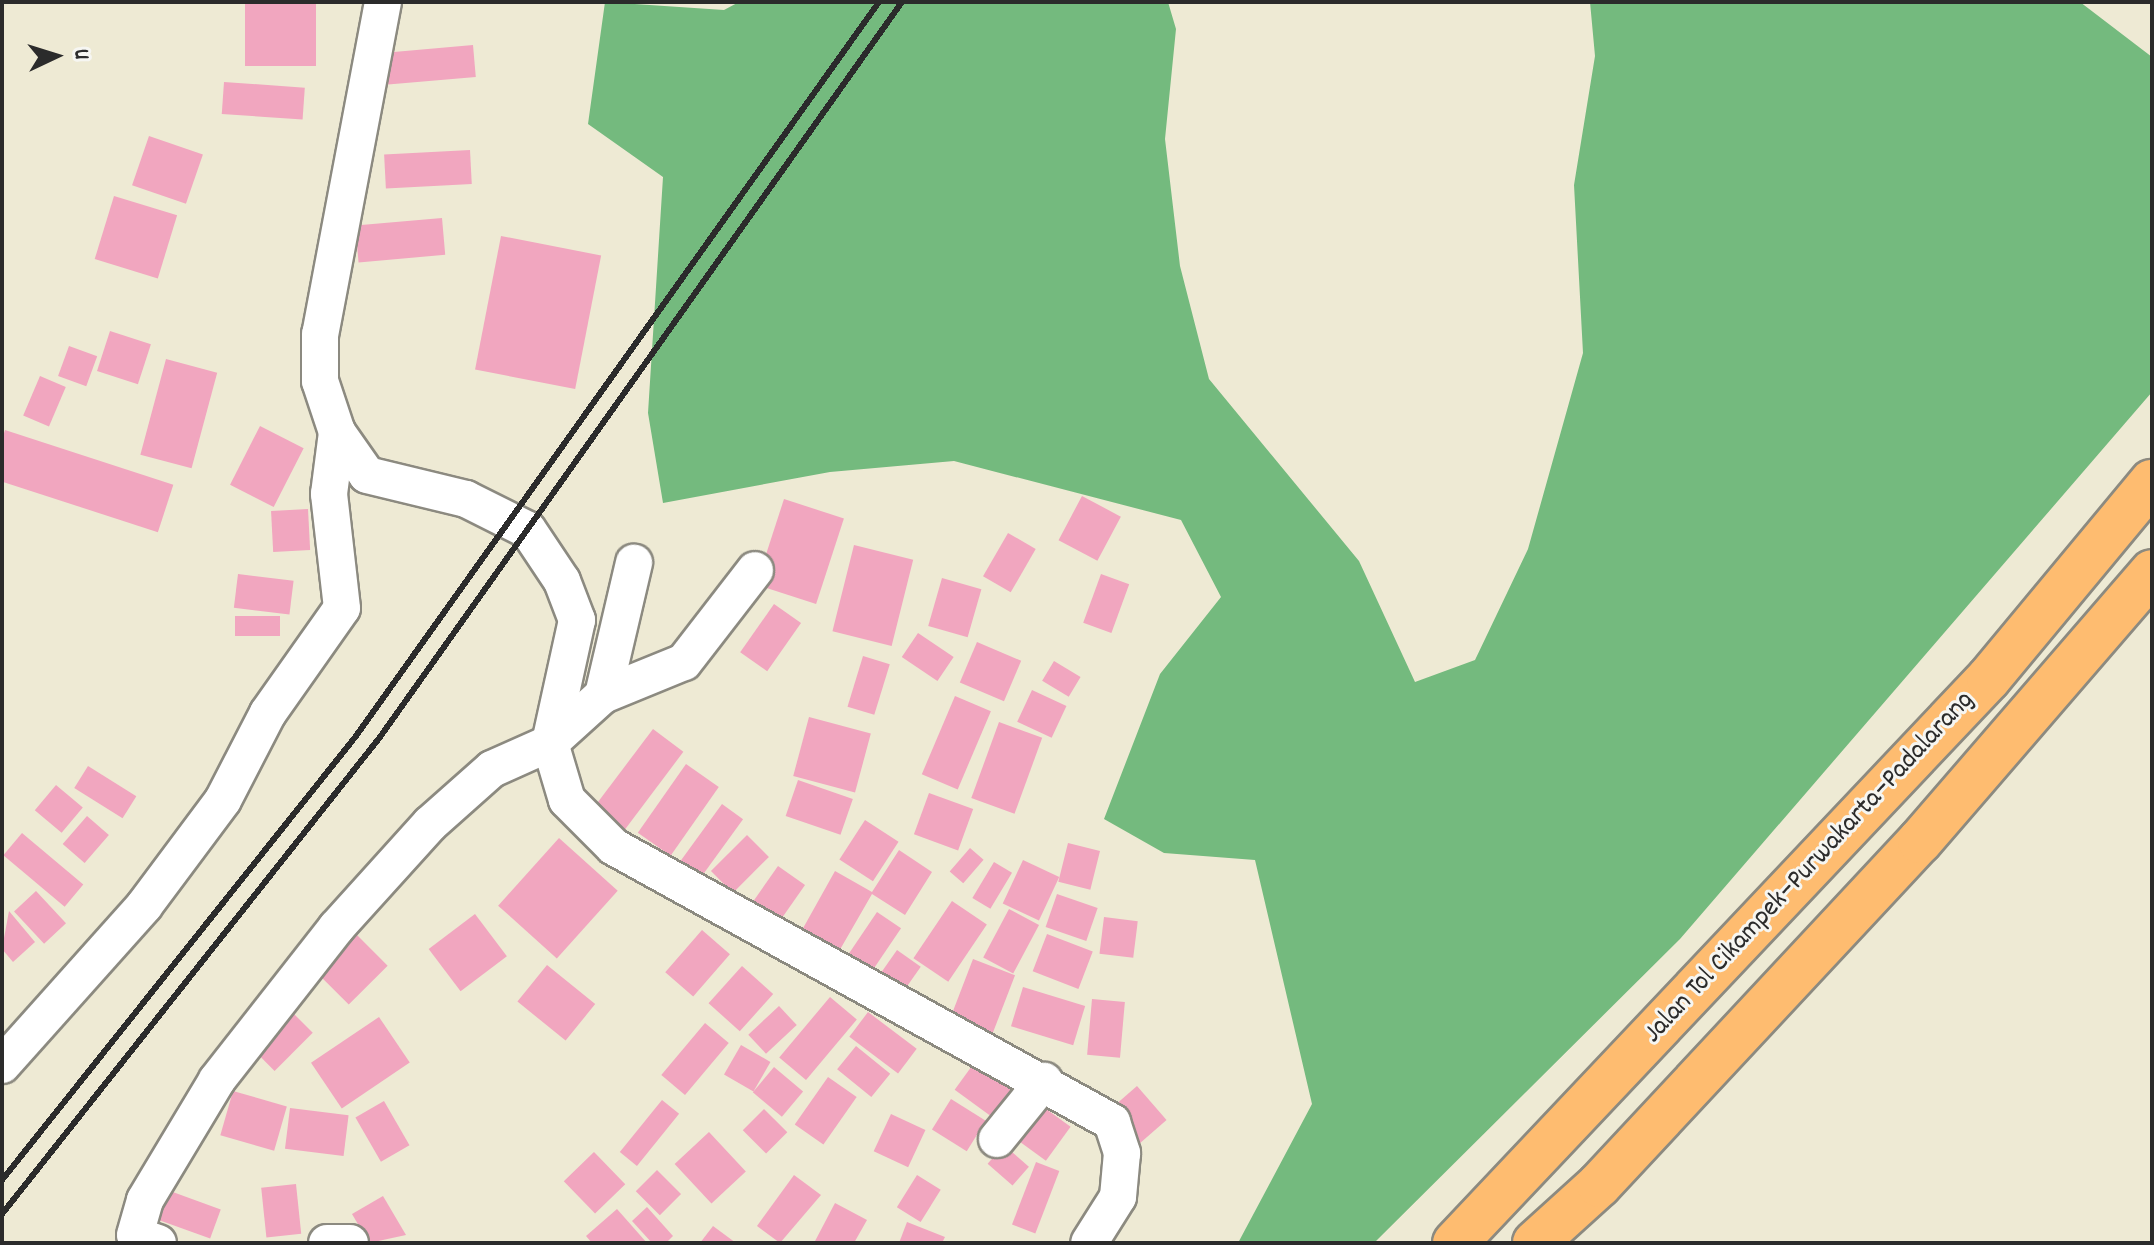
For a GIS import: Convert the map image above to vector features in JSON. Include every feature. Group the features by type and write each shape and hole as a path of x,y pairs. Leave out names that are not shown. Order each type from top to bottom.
{"highway":[{"name":"Jalan Tol Cikampek–Purwakarta–Padalarang","path":"1455,1243 1989,678 2152,482"},
{"name":"Jalan Tol Cikampek–Purwakarta–Padalarang","path":"1535,1243 1599,1185 1920,841 2152,572"}],"street":[{"path":"383,2 320,334 320,381 337,432 367,475 466,499 528,530 537,543 577,620 550,743 567,800 614,847 1103,1113 1119,1138 1118,1197 1089,1243"},
{"path":"2,1065 144,906 223,800 268,713 342,608 329,494 337,432"},
{"path":"603,695 634,563"},
{"path":"139,1240 145,1200 217,1080 336,928 430,824 492,769 550,743 603,695 684,662 755,570"},
{"path":"997,1139 1044,1081"},
{"path":"327,1243 350,1243"}],"green space":[{"path":"605,2 724,10 739,2 1168,2 1176,29 1165,139 1180,266 1209,379 1359,561 1415,682 1475,660 1528,549 1583,353 1574,185 1595,56 1590,2 2080,2 2152,57 2152,392 1680,939 1374,1243 1238,1243 1312,1104 1255,860 1164,853 1104,819 1160,674 1221,597 1181,520 954,461 830,472 663,503 648,413 663,177 588,124"}],"building":[{"path":"245,2 316,2 316,66 245,66"},
{"path":"473,45 476,77 388,85 385,53"},
{"path":"224,82 305,88 303,120 222,114"},
{"path":"149,136 203,155 186,204 132,185"},
{"path":"470,150 472,184 386,188 384,155"},
{"path":"114,196 177,215 158,278 95,259"},
{"path":"442,218 445,255 359,262 355,226"},
{"path":"501,236 601,255 575,389 475,370"},
{"path":"110,331 151,344 138,384 97,371"},
{"path":"69,346 97,356 86,386 58,376"},
{"path":"166,359 217,373 192,468 140,455"},
{"path":"40,376 66,387 49,427 23,416"},
{"path":"260,426 304,448 274,507 230,485"},
{"path":"5,430 173,485 158,532 2,482 2,439"},
{"path":"1082,496 1121,517 1097,561 1059,540"},
{"path":"784,499 844,518 816,604 756,585"},
{"path":"308,509 310,550 273,552 271,511"},
{"path":"1008,533 1036,549 1011,592 983,576"},
{"path":"854,545 913,560 892,646 832,631"},
{"path":"238,574 294,581 289,615 234,608"},
{"path":"1101,574 1129,584 1111,633 1083,623"},
{"path":"942,578 981,589 968,637 928,626"},
{"path":"774,604 801,623 767,671 740,652"},
{"path":"235,616 280,616 280,636 235,636"},
{"path":"918,633 954,657 937,681 902,657"},
{"path":"977,642 1021,661 1004,701 960,683"},
{"path":"863,656 890,664 874,715 848,707"},
{"path":"1054,661 1081,677 1069,697 1042,681"},
{"path":"1032,690 1066,706 1052,738 1017,722"},
{"path":"955,696 991,711 958,789 922,774"},
{"path":"809,717 871,734 855,792 793,776"},
{"path":"999,722 1042,738 1015,814 971,798"},
{"path":"653,729 683,752 624,830 594,807"},
{"path":"686,764 719,787 671,856 638,833"},
{"path":"88,766 136,796 123,818 74,788"},
{"path":"798,780 853,799 840,835 786,816"},
{"path":"56,785 83,807 62,833 35,810"},
{"path":"929,793 973,809 958,850 914,834"},
{"path":"722,804 743,819 700,879 679,864"},
{"path":"87,816 109,835 85,863 63,844"},
{"path":"865,820 899,842 873,881 839,859"},
{"path":"22,833 83,884 65,907 3,855"},
{"path":"747,835 769,857 733,893 711,871"},
{"path":"559,838 618,891 557,958 498,906"},
{"path":"1068,843 1100,851 1090,890 1058,882"},
{"path":"970,848 984,860 963,883 950,871"},
{"path":"899,850 932,872 905,915 872,894 834,960 797,939 835,871 872,892"},
{"path":"1023,860 1059,877 1039,920 1003,904"},
{"path":"994,862 1012,873 990,909 972,898"},
{"path":"778,866 805,885 778,923 751,905"},
{"path":"36,891 66,923 44,944 14,911"},
{"path":"1057,894 1098,908 1086,941 1046,927"},
{"path":"952,901 987,924 948,982 913,958"},
{"path":"1009,909 1039,925 1013,974 983,958"},
{"path":"9,911 35,942 13,962 2,949"},
{"path":"877,912 901,928 870,974 846,958"},
{"path":"475,914 507,956 461,991 429,949"},
{"path":"1104,917 1138,921 1133,958 1099,954"},
{"path":"702,930 730,954 693,997 665,972"},
{"path":"353,931 388,966 349,1005 314,970"},
{"path":"1047,934 1093,952 1078,989 1033,971"},
{"path":"897,950 921,967 900,997 876,980"},
{"path":"973,959 1015,975 991,1039 949,1022"},
{"path":"547,965 595,1004 566,1041 517,1002"},
{"path":"742,966 773,994 740,1031 709,1003"},
{"path":"1023,987 1085,1006 1073,1045 1011,1026"},
{"path":"830,997 857,1019 806,1080 779,1058"},
{"path":"1092,999 1125,1002 1120,1058 1087,1055"},
{"path":"779,1006 797,1025 766,1054 748,1035"},
{"path":"288,1008 313,1033 275,1071 250,1046"},
{"path":"868,1012 917,1049 898,1073 849,1037"},
{"path":"379,1017 410,1063 342,1108 311,1063"},
{"path":"705,1023 729,1043 685,1095 661,1075"},
{"path":"741,1045 770,1062 753,1091 724,1074"},
{"path":"856,1046 890,1074 871,1097 837,1069"},
{"path":"977,1059 1020,1090 998,1121 955,1090"},
{"path":"774,1067 803,1091 782,1117 753,1092"},
{"path":"828,1077 857,1097 823,1145 795,1125"},
{"path":"1137,1086 1167,1120 1138,1145 1108,1111"},
{"path":"233,1091 287,1106 274,1151 220,1135"},
{"path":"951,1099 986,1121 967,1151 932,1130"},
{"path":"662,1100 679,1114 637,1166 620,1152"},
{"path":"384,1101 410,1145 381,1162 355,1118"},
{"path":"1035,1101 1071,1127 1046,1161 1010,1135"},
{"path":"290,1108 349,1115 344,1156 285,1149"},
{"path":"764,1109 787,1132 766,1154 743,1130"},
{"path":"891,1114 925,1130 908,1167 874,1151"},
{"path":"709,1132 746,1171 711,1204 675,1164"},
{"path":"1004,1145 1029,1167 1013,1186 988,1164"},
{"path":"594,1152 625,1184 595,1214 564,1181"},
{"path":"1036,1162 1059,1171 1035,1234 1012,1225"},
{"path":"657,1170 681,1194 660,1215 636,1191"},
{"path":"794,1175 821,1195 780,1243 757,1226"},
{"path":"917,1175 941,1190 921,1222 897,1207"},
{"path":"296,1184 301,1234 266,1237 261,1188"},
{"path":"170,1191 221,1209 210,1239 159,1220"},
{"path":"383,1196 406,1235 369,1243 352,1214"},
{"path":"835,1203 867,1220 854,1243 814,1243"},
{"path":"647,1207 673,1236 666,1243 652,1243 632,1221"},
{"path":"617,1209 647,1243 592,1243 586,1236"},
{"path":"907,1222 945,1237 942,1243 899,1243"},
{"path":"713,1226 736,1243 700,1243"}],"railway":[{"path":"2,1180 356,736 879,2"},
{"path":"2,1214 380,737 902,2"}]}
